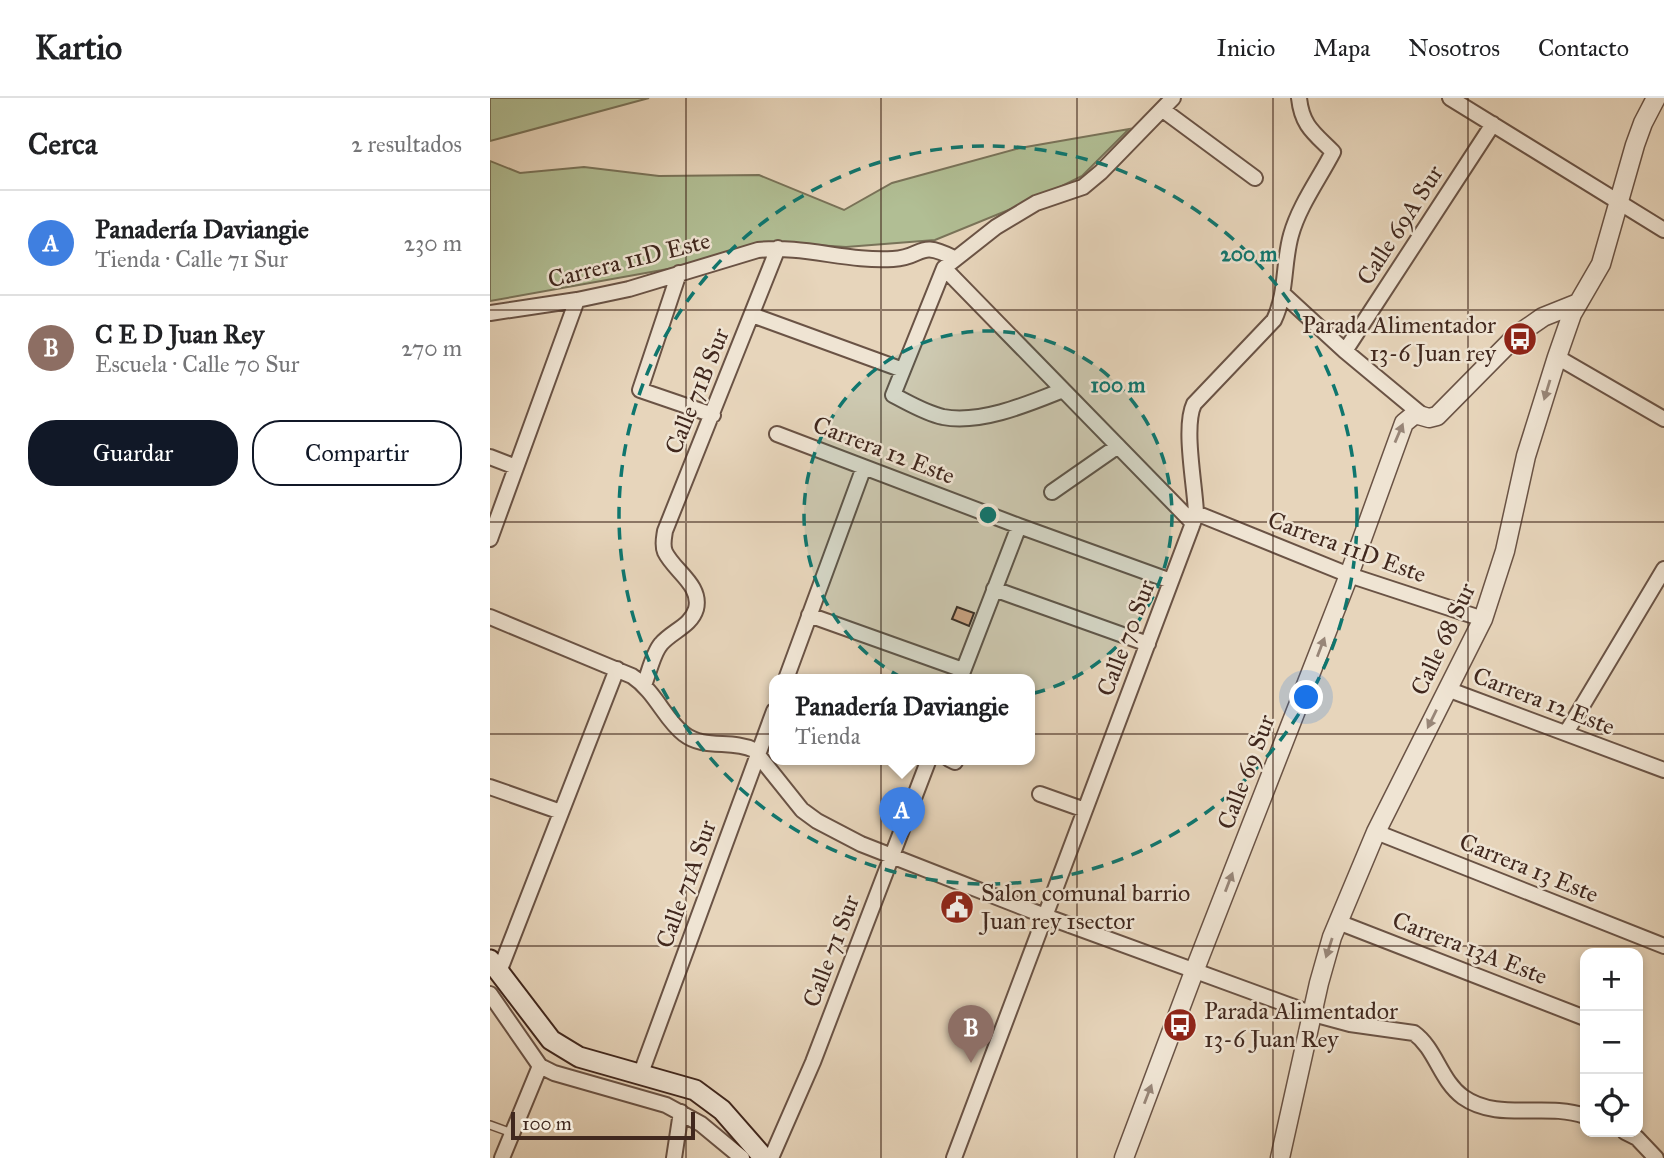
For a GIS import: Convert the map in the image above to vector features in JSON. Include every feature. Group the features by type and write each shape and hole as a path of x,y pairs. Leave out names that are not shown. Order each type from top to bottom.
{"main road":[{"path":"495,966 551,1040 579,1057 695,1090 722,1110 764,1158"}],"street":[{"path":"1063,390 1018,408 972,417 944,417 893,395 949,263 996,227 1035,203 1083,187 1173,98"},
{"name":"Calle 70 Sur","path":"954,1158 1195,518 1191,411 1194,404 1274,320 1283,293 1287,253 1295,223 1333,152 1307,127 1301,117 1299,98"},
{"path":"1450,98 1664,230"},
{"name":"Calle 68 Sur","path":"1280,1158 1326,956 1338,922 1376,832 1483,619 1505,551 1527,456 1557,357 1578,303 1601,264 1635,145 1656,98"},
{"path":"1163,110 1255,178"},
{"name":"Calle 69A Sur","path":"1345,351 1493,124"},
{"name":"Carrera 11D Este","path":"490,313 578,300 638,286 758,250 778,248 896,259 928,248 939,250 949,263"},
{"name":"Calle 71B Sur","path":"644,685 660,645 683,627 696,607 696,597 690,583 665,552 665,531 778,248"},
{"path":"949,263 1063,390 1195,518"},
{"path":"680,273 640,390 713,415"},
{"path":"1283,293 1345,351 1422,415"},
{"path":"490,539 578,300"},
{"name":"Calle 69 Sur","path":"1124,1158 1349,575 1404,423 1410,416 1437,416 1526,328 1578,303"},
{"path":"752,315 903,370"},
{"path":"1557,357 1664,419"},
{"name":"Carrera 12 Este","path":"777,433 1018,526 1171,581"},
{"path":"1052,492 1118,446"},
{"path":"490,457 516,467"},
{"path":"788,674 864,467"},
{"name":"Carrera 11D Este","path":"1195,518 1349,575 1483,619"},
{"path":"962,674 1018,526"},
{"path":"1566,733 1664,569"},
{"path":"994,589 1148,644"},
{"path":"809,615 959,674"},
{"path":"490,617 617,669 644,685 682,734 702,742 746,746 758,754 802,810 861,844 1045,916 1313,1014 1350,1024 1413,1032 1422,1039 1451,1086 1465,1099 1482,1107 1558,1111 1580,1115"},
{"path":"495,966 561,812 617,669"},
{"name":"Carrera 12 Este","path":"1447,689 1664,770"},
{"name":"Calle 71A Sur","path":"640,1073 769,724"},
{"name":"Calle 71 Sur","path":"771,1158 813,1062 927,765"},
{"path":"490,787 561,812"},
{"path":"1040,794 1085,810"},
{"name":"Carrera 13 Este","path":"1376,832 1664,946"},
{"name":"Carrera 13A Este","path":"1338,922 1580,1016"},
{"path":"490,994 540,1066 554,1073 666,1105 701,1124 742,1158"},
{"path":"502,1158 540,1066"},
{"path":"674,1158 681,1112"},
{"path":"1634,1137 1656,1158"}],"lane":[{"path":"490,1125 512,1133"}],"green space":[{"path":"490,98 649,98 490,141"},
{"path":"1129,129 1082,176 1038,198 935,240 846,247 771,242 679,267 490,301 490,161 520,173 584,167 659,176 759,175 844,210 892,183 1020,148"}],"building":[{"path":"957,607 974,613 969,626 952,619"}],"place":[{"name":"Parada Alimentador 13-6 Juan rey","path":"1520,339"},
{"name":"Panadería Daviangie","path":"902,845"},
{"name":"Salon comunal barrio Juan rey 1sector","path":"957,907"},
{"name":"Parada Alimentador 13-6 Juan Rey","path":"1180,1025"},
{"name":"C E D Juan Rey","path":"971,1063"}]}
